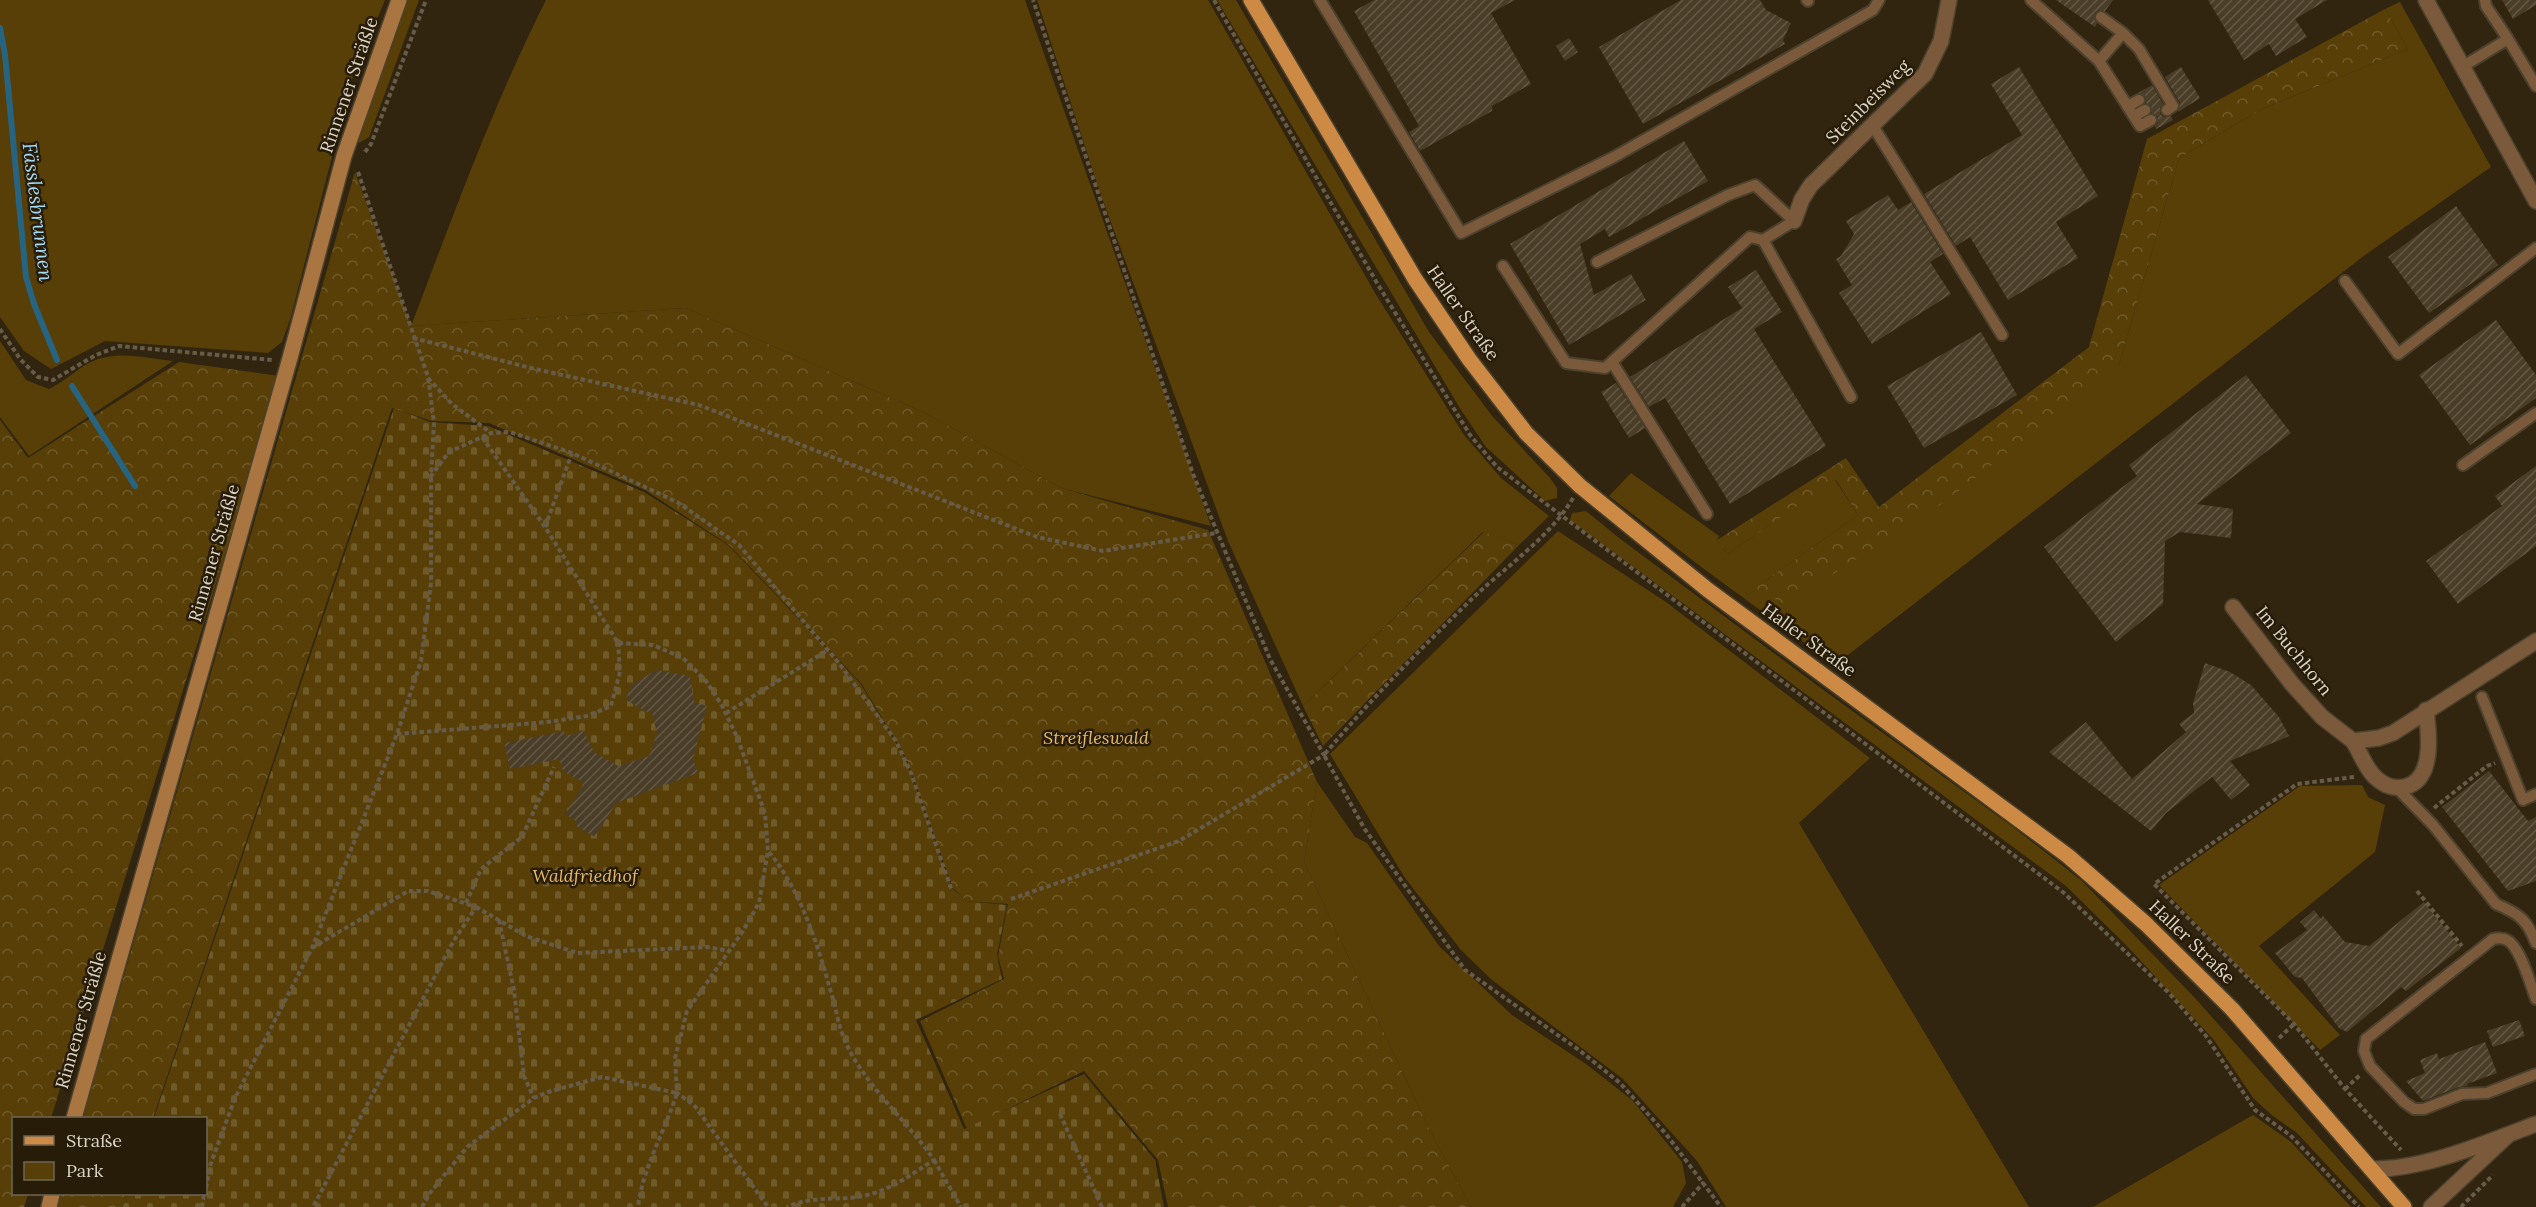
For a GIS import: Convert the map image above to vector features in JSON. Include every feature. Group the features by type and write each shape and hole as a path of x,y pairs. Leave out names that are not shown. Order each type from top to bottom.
{"main road":[{"name":"Haller Straße","path":"1251,0 1414,279 1469,359 1526,433 1580,486 1708,590 2068,856 2129,909 2232,1009 2404,1207"}],"street":[{"name":"Rinnener Sträßle","path":"75,1117 290,358 344,156 399,0"},
{"name":"Steinbeisweg","path":"1794,221 1802,199 1811,185 1925,74 1941,41 1949,0"},
{"path":"2426,0 2536,201"},
{"name":"Im Buchhorn","path":"2233,607 2292,684 2322,717 2353,741 2372,775"},
{"path":"2353,741 2379,738 2393,733 2536,641"},
{"path":"2372,775 2382,783 2397,788 2409,786 2421,778 2425,770 2429,734 2426,710"},
{"path":"2371,1169 2394,1170 2423,1164 2536,1124"},
{"path":"2431,1207 2510,1134"}],"lane":[{"path":"1320,0 1461,234 1614,157 1750,81 1873,10 1879,0"},
{"path":"2032,0 2099,61 2140,126 2151,120"},
{"path":"2485,0 2486,6 2536,86"},
{"path":"2101,17 2123,33 2139,49 2163,97"},
{"path":"2099,61 2123,33"},
{"path":"2462,67 2508,39"},
{"path":"2131,111 2142,105"},
{"path":"1873,126 2002,335"},
{"path":"1503,266 1566,363 1605,368 1750,237 1763,240 1794,221 1755,184 1728,195 1597,262"},
{"path":"1763,240 1851,397"},
{"path":"2344,281 2398,354 2536,248"},
{"path":"1612,362 1707,514"},
{"path":"2463,465 2536,412"},
{"path":"2482,697 2523,800 2536,794"},
{"path":"2397,788 2424,816 2496,904 2528,922 2536,944"},
{"path":"2536,999 2517,952 2511,943 2507,940 2493,939 2366,1039 2364,1051 2370,1066 2404,1102 2414,1109 2424,1109 2462,1094 2487,1093 2536,1074"}],"path":[{"path":"360,158 371,144 426,0"},
{"path":"1033,0 1193,474 1216,533 1270,659 1364,828 1465,970 1579,1050 1620,1083 1666,1134 1721,1207"},
{"path":"1214,0 1377,283 1445,390 1470,435 1497,466 2064,893 2177,1003 2206,1036 2256,1110 2290,1135 2359,1207"},
{"path":"207,1182 210,1166 235,1098 312,948 397,734 421,661 431,583 431,476 434,423 428,377 355,164"},
{"path":"0,329 20,359 38,377 53,380 96,355 119,346 268,360 290,358"},
{"path":"413,338 535,369 699,405 1037,537 1103,550 1216,533"},
{"path":"428,377 452,404 491,433"},
{"path":"431,476 449,452 491,433 510,432 572,453 677,502 739,545 828,650 896,741 911,773 952,891"},
{"path":"397,734 548,722 587,716 611,706 620,672 618,644 545,527 482,437"},
{"path":"545,527 572,453"},
{"path":"1011,899 1179,841 1324,755 1365,706 1460,611 1562,517"},
{"path":"618,644 653,645 683,658 706,681 737,736 765,813 768,851 759,903 687,1011 675,1058 677,1093 669,1121 641,1186 638,1207"},
{"path":"726,713 828,650"},
{"path":"2424,816 2487,766 2506,758"},
{"path":"466,903 481,869 522,837 554,767"},
{"path":"2372,775 2297,784 2154,884 2294,1024 2345,1089 2408,1158"},
{"path":"768,851 785,871 816,940 846,1043 864,1073 915,1133 934,1160 961,1207"},
{"path":"312,948 408,891 428,891 466,903 526,936 577,953 707,947 729,951"},
{"path":"2417,891 2458,942"},
{"path":"313,1207 453,942 476,908"},
{"path":"499,920 514,990 524,1076 534,1098"},
{"path":"422,1207 430,1193 467,1147 534,1098 602,1077 677,1093 694,1105 768,1207"},
{"path":"1060,1114 1102,1207"},
{"path":"788,1207 808,1199 864,1196 889,1189 934,1160"},
{"path":"2461,1207 2495,1173"},
{"path":"1682,1207 1704,1182"}],"green space":[{"path":"0,0 385,0 352,79 290,320 282,342 268,353 105,341 51,369 24,351 0,317"},
{"path":"406,0 419,0 369,137 359,143 359,134 375,82"},
{"path":"546,0 1025,0 1211,526 1061,488 923,412 686,308 411,326 491,120"},
{"path":"1037,0 1208,0 1375,293 1464,435 1501,478 1549,516 1519,545 1483,532 1303,706 1228,541 1101,195"},
{"path":"1217,0 1236,0 1429,332 1493,417 1550,478 1557,488 1557,498 1545,501 1486,447 1461,410"},
{"path":"2400,2 2491,167 2365,255 1835,665 1609,496 1631,473 1719,536 1717,540 1727,554 1835,480 1858,515 1755,588 2119,365 2179,158 2262,109 2408,49 2385,9"},
{"path":"2385,9 2408,49 2262,109 2179,158 2119,365 1943,503 1786,605 1755,588 1858,515 1836,480 1727,554 1717,540 1846,458 1879,507 2089,347 2147,139"},
{"name":"Streifleswald","path":"355,172 411,326 686,308 923,412 1061,488 1208,530 1317,782 1304,862 1430,1131 1471,1207 1168,1207 1158,1160 1084,1071 967,1129 920,1021 1004,979 998,956 1008,904 966,901 953,888 906,758 861,683 729,545 645,490 489,423 432,421 392,408 153,1117 83,1117"},
{"path":"0,341 26,380 49,389 89,363 109,356 173,361 29,456 0,417"},
{"path":"179,362 280,376 51,1117 12,1117 12,1195 28,1195 24,1207 0,1207 0,420 28,458"},
{"name":"Waldfriedhof","path":"394,408 430,422 488,426 644,492 728,545 860,683 905,758 952,888 966,901 1007,905 997,955 1002,979 916,1020 964,1129 1084,1074 1155,1160 1164,1207 122,1207 128,1195 207,1195 207,1117 154,1117"},
{"path":"1586,511 1822,689 2013,827 2082,881 2194,997 2381,1207 2366,1207 2297,1133 2254,1099 2214,1040 2127,946 2066,886 1570,520 1572,513"},
{"path":"1558,531 1666,602 1870,758 1799,823 2029,1207 1726,1207 1697,1161 1623,1079 1492,980 1461,950 1405,878 1330,754"},
{"path":"1484,532 1519,545 1323,746 1303,706"},
{"path":"1317,782 1355,837 1367,843 1439,946 1512,1015 1586,1064 1632,1100 1682,1162 1686,1183 1673,1207 1471,1207 1430,1131 1304,862"},
{"path":"2362,785 2368,797 2385,805 2375,852 2259,946 2340,1035 2320,1050 2159,885 2300,786"},
{"path":"2253,1115 2291,1142 2351,1207 2093,1207"},
{"path":"61,1195 128,1195 122,1207 57,1207"}],"building":[{"path":"1374,0 1515,0 1491,13 1531,84 1492,106 1492,111 1420,151 1409,132 1419,126 1354,11"},
{"path":"1681,0 1760,0 1766,10 1791,23 1783,40 1785,44 1643,124 1599,47"},
{"path":"2056,0 2113,0 2105,11 2099,10 2095,13 2094,19 2097,23 2095,27"},
{"path":"2208,0 2327,0 2295,19 2307,37 2276,56 2269,44 2244,60"},
{"path":"2502,0 2536,0 2536,5 2513,19"},
{"path":"1569,38 1578,52 1565,61 1556,46"},
{"path":"2019,67 2098,196 2056,222 2078,258 2008,300 1970,237 1956,246 1924,194 2022,135 1991,84"},
{"path":"2181,67 2200,98 2178,112 2180,103 2165,77"},
{"path":"2152,85 2163,104 2160,107 2160,114 2164,117 2171,116 2173,120 2156,129 2158,117 2152,113 2145,96 2138,93"},
{"path":"1684,141 1708,181 1609,237 1605,229 1580,244 1594,295 1631,274 1646,300 1569,345 1510,244"},
{"path":"1888,195 1898,210 1911,202 1943,254 1930,262 1951,294 1872,344 1839,293 1852,285 1836,259 1841,256 1854,234 1846,221"},
{"path":"2456,206 2498,265 2429,313 2388,257"},
{"path":"1756,270 1782,312 1754,329 1826,446 1730,504 1665,398 1649,407 1630,377 1742,308 1728,287"},
{"path":"2496,320 2536,375 2536,398 2470,445 2419,375"},
{"path":"1981,332 2017,395 1924,448 1887,386"},
{"path":"2246,375 2291,433 2197,504 2233,509 2231,538 2180,532 2165,541 2163,604 2116,642 2044,547 2137,476 2129,465"},
{"path":"1616,383 1645,428 1629,438 1601,392"},
{"path":"2536,466 2536,546 2458,604 2426,561 2502,506 2495,496"},
{"path":"2205,663 2230,672 2251,685 2279,717 2289,736 2230,761 2250,785 2231,800 2212,777 2166,813 2151,831 2049,752 2086,722 2132,779 2186,732 2179,724 2194,713 2193,703"},
{"path":"656,670 690,676 694,702 707,706 693,759 698,773 616,803 595,837 576,826 576,821 565,814 584,783 563,771 559,759 510,769 504,743 564,731 566,736 584,731 594,752 618,766 649,756 657,734 652,712 647,712 626,700 631,685"},
{"path":"2489,771 2528,821 2536,817 2536,881 2508,891 2442,807"},
{"path":"2424,902 2461,948 2406,991 2401,987 2347,1032 2339,1028 2302,978 2295,977 2275,953 2307,930 2300,922 2314,910 2321,919 2323,916 2345,942 2369,946"},
{"path":"2519,1020 2525,1036 2493,1047 2487,1031"},
{"path":"2485,1042 2497,1073 2467,1084 2468,1086 2459,1087 2423,1101 2406,1081 2425,1073 2420,1060 2437,1053 2439,1059"}],"waterway":[{"name":"Fässlesbrunnen","path":"0,28 5,55 26,277 34,304 57,360"},
{"name":"Fässlesbrunnen","path":"72,386 135,486"}]}
